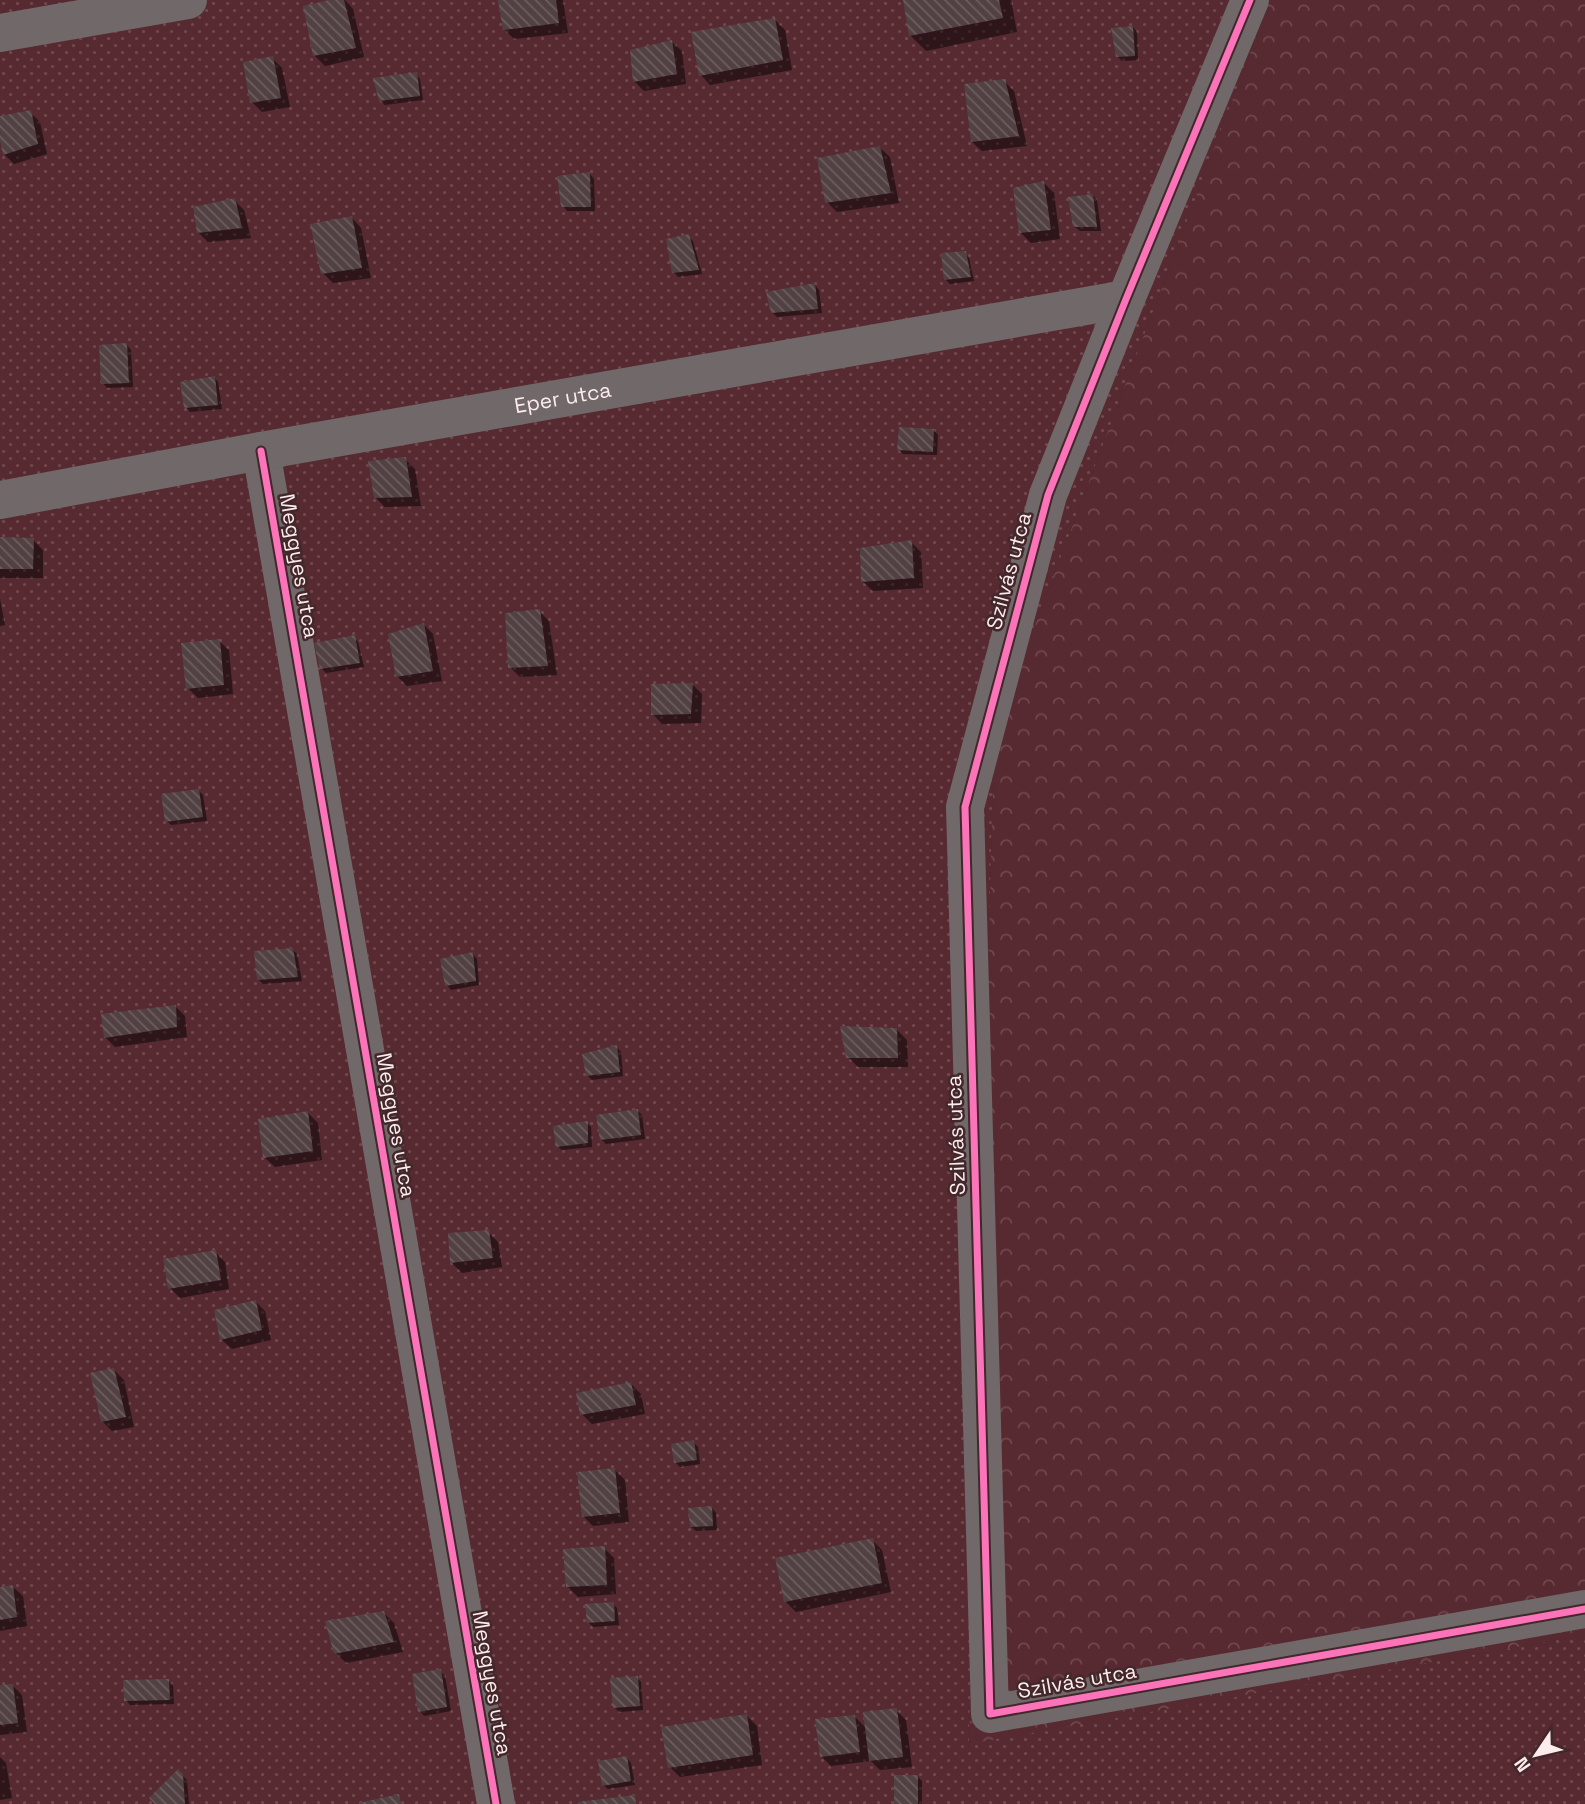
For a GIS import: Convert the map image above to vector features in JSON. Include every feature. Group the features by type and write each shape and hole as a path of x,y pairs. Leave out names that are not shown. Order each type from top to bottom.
{"street":[{"path":"0,33 188,0"},
{"name":"Szilvás utca","path":"1250,0 1048,495 965,807 990,1714 1585,1609"},
{"name":"Eper utca","path":"0,500 261,451 1126,299"},
{"name":"Meggyes utca","path":"261,451 496,1804"}],"green space":[{"path":"0,0 1270,0 994,735 969,1743 1585,1635 1585,1804 0,1804"},
{"path":"1270,0 1585,0 1585,1635 969,1744 994,735"}],"building":[{"path":"329,0 344,0 356,48 313,56 303,6"},
{"path":"498,0 556,0 559,23 503,30"},
{"path":"903,0 999,0 1003,18 909,36"},
{"path":"775,18 783,60 699,76 691,32"},
{"path":"1133,26 1135,56 1116,57 1111,28"},
{"path":"672,40 677,74 633,82 630,50"},
{"path":"273,56 281,98 250,103 243,62"},
{"path":"417,72 420,96 379,101 373,78"},
{"path":"1005,79 1019,136 971,142 964,84"},
{"path":"31,110 38,144 3,155 0,116"},
{"path":"880,146 891,193 825,203 817,158"},
{"path":"590,172 591,207 561,207 557,176"},
{"path":"1044,181 1051,230 1019,233 1013,188"},
{"path":"1093,194 1097,227 1073,227 1068,197"},
{"path":"235,198 242,228 197,233 193,207"},
{"path":"352,216 362,268 321,274 310,224"},
{"path":"689,234 699,270 672,273 666,239"},
{"path":"966,251 971,277 944,280 941,253"},
{"path":"815,283 818,309 771,313 766,292"},
{"path":"127,343 129,383 101,384 99,345"},
{"path":"215,376 218,405 184,408 180,382"},
{"path":"899,427 934,429 933,452 897,450"},
{"path":"406,457 412,497 374,498 368,461"},
{"path":"0,537 34,538 33,569 0,569"},
{"path":"912,540 914,578 861,582 860,548"},
{"path":"540,609 548,666 508,668 505,613"},
{"path":"424,623 433,671 396,677 388,634"},
{"path":"355,635 360,663 320,669 314,643"},
{"path":"220,639 224,685 186,689 181,643"},
{"path":"693,683 691,714 651,715 651,684"},
{"path":"199,789 203,817 165,822 161,794"},
{"path":"293,948 298,977 257,980 254,951"},
{"path":"473,952 476,981 445,986 440,959"},
{"path":"176,1005 177,1027 104,1038 101,1014"},
{"path":"840,1026 897,1028 898,1058 846,1058"},
{"path":"617,1045 620,1072 586,1076 582,1054"},
{"path":"638,1109 641,1135 600,1140 596,1115"},
{"path":"308,1111 313,1151 263,1158 258,1119"},
{"path":"588,1121 588,1143 556,1147 553,1126"},
{"path":"489,1230 493,1258 450,1263 448,1233"},
{"path":"216,1250 221,1280 168,1289 163,1259"},
{"path":"256,1300 262,1330 220,1340 214,1310"},
{"path":"114,1368 126,1417 101,1422 90,1373"},
{"path":"631,1382 636,1405 580,1415 576,1393"},
{"path":"694,1440 697,1460 674,1463 671,1444"},
{"path":"615,1468 620,1513 582,1517 577,1472"},
{"path":"712,1506 713,1526 690,1527 688,1508"},
{"path":"873,1538 882,1583 784,1602 775,1558"},
{"path":"605,1546 607,1585 566,1587 563,1549"},
{"path":"13,1585 17,1617 0,1620 0,1587"},
{"path":"614,1602 615,1621 587,1623 585,1604"},
{"path":"384,1611 394,1642 334,1654 325,1621"},
{"path":"441,1669 447,1707 418,1712 412,1674"},
{"path":"638,1676 640,1706 613,1708 610,1678"},
{"path":"169,1679 170,1700 124,1701 123,1680"},
{"path":"13,1684 18,1723 0,1725 0,1685"},
{"path":"897,1708 903,1757 869,1761 863,1712"},
{"path":"747,1714 753,1755 668,1768 661,1727"},
{"path":"855,1715 860,1752 820,1757 815,1719"},
{"path":"627,1756 631,1781 602,1786 598,1761"},
{"path":"178,1769 183,1774 185,1804 155,1804 149,1798"},
{"path":"894,1775 918,1775 918,1804 894,1804"},
{"path":"399,1794 401,1804 359,1804 359,1803"},
{"path":"635,1795 636,1804 578,1804 578,1802"}],"cycle path":[{"path":"1250,0 1048,495 965,807 990,1714 1585,1609"},
{"path":"261,451 496,1804"}]}
